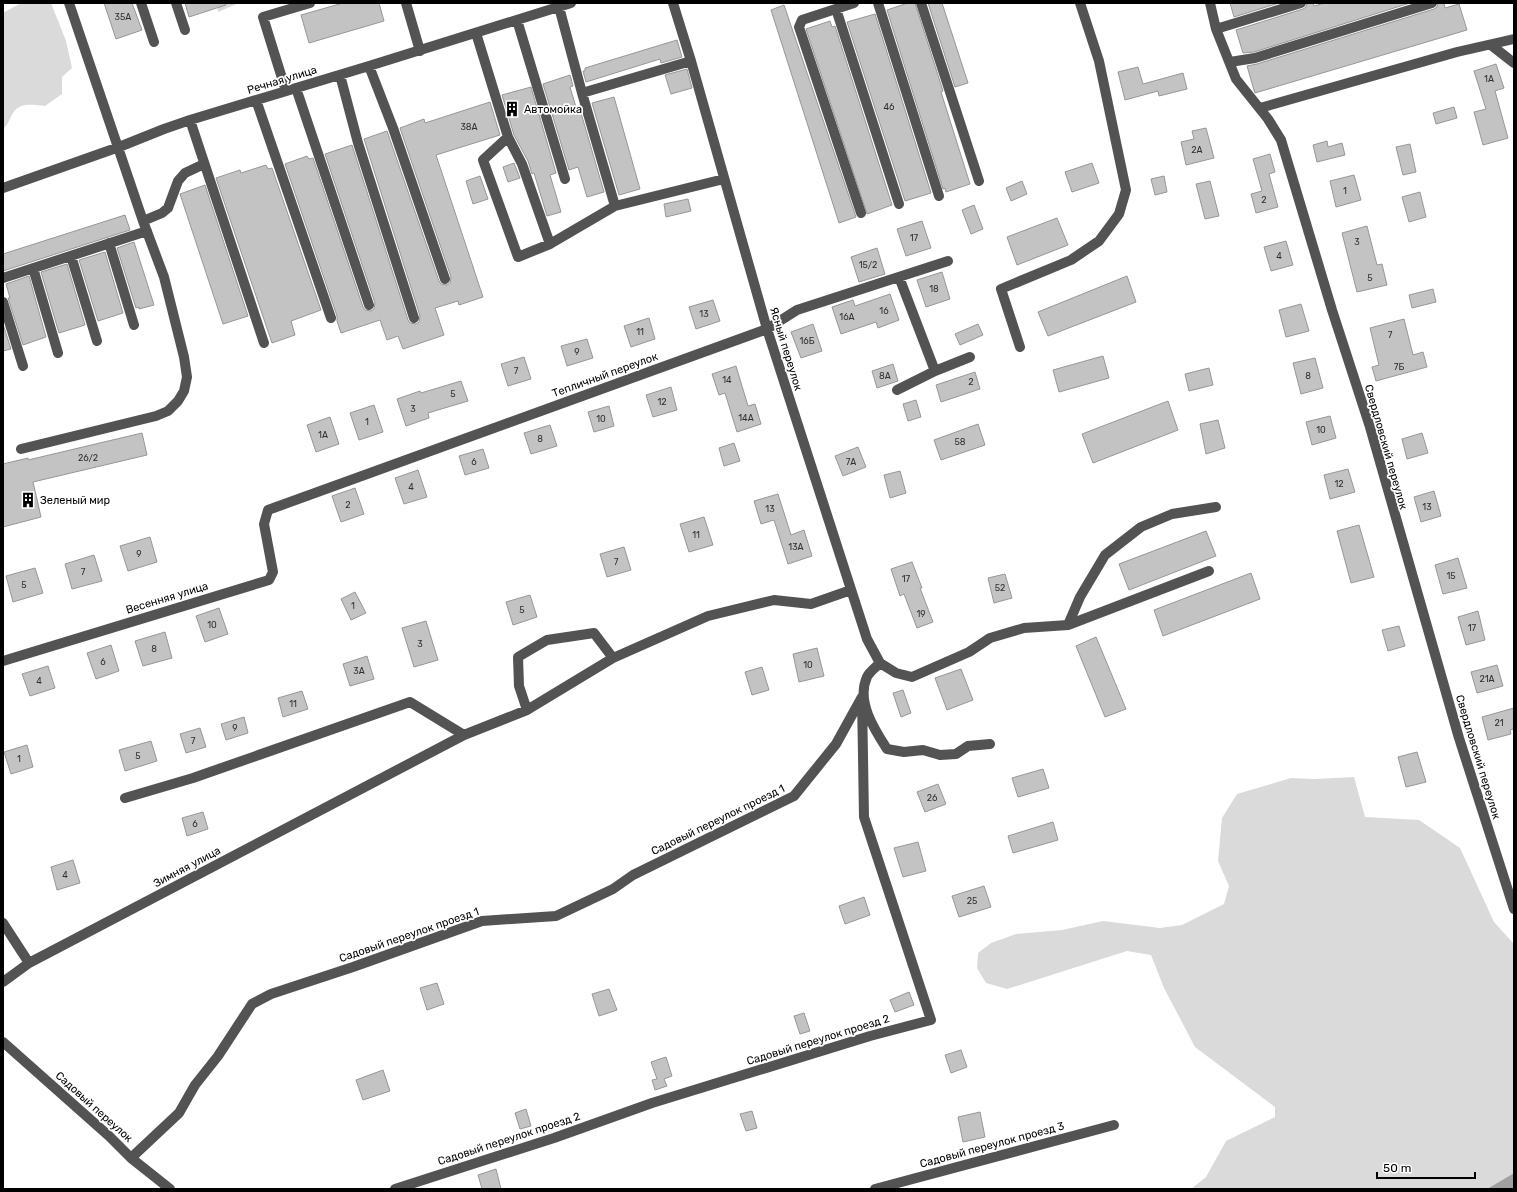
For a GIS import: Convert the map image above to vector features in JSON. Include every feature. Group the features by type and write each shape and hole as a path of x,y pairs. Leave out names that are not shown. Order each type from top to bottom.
{"street":[{"path":"21,449 156,416 168,411 178,401 184,391 186,377 184,358 164,277 145,226 69,3"},
{"path":"141,3 154,42"},
{"path":"176,3 185,30"},
{"path":"310,3 264,17 370,305"},
{"path":"406,3 420,50"},
{"name":"Речная улица","path":"3,188 190,120 517,20 546,7 559,7 571,3"},
{"name":"Ясный переулок","path":"673,3 691,61 767,329 867,639 880,663"},
{"path":"854,3 802,20 799,27 861,213"},
{"path":"878,3 939,196"},
{"path":"921,3 979,181"},
{"path":"1020,347 1001,289 1071,260 1099,241 1119,214 1126,190 1099,61 1080,3"},
{"name":"Свердловский переулок","path":"1210,3 1216,29 1236,79 1260,108 1280,140 1332,310 1370,427 1459,738 1514,909"},
{"path":"1216,29 1301,3"},
{"path":"1230,62 1255,58 1432,3"},
{"path":"559,7 615,206"},
{"path":"836,9 899,204"},
{"path":"517,20 565,178"},
{"path":"476,33 508,137 522,164 550,244"},
{"path":"1260,108 1449,54 1514,39"},
{"path":"1491,45 1514,63"},
{"path":"582,93 691,61"},
{"path":"369,66 393,128 445,279"},
{"path":"340,75 358,143 414,318"},
{"path":"256,100 331,318"},
{"path":"190,120 264,343"},
{"path":"508,137 483,160 518,257 550,244 615,206 724,179"},
{"path":"3,278 109,243 145,226 168,208 178,182 185,173 204,164"},
{"path":"109,243 134,325"},
{"path":"71,256 97,341"},
{"name":"Тепличный переулок","path":"268,510 767,329 797,310 948,261"},
{"path":"33,268 58,353"},
{"path":"899,277 935,371"},
{"path":"3,302 23,366"},
{"path":"897,390 935,371 970,357"},
{"path":"1068,624 1080,597 1105,555 1141,528 1172,514 1216,507"},
{"name":"Весенняя улица","path":"3,661 269,580 273,572 264,524 268,510"},
{"path":"990,744 968,746 956,754 940,755 923,750 904,752 887,749 874,731 862,697 867,676 880,663 896,673 912,676 969,652 990,638 1024,628 1068,624 1209,571"},
{"name":"Зимняя улица","path":"3,982 29,963 464,735 527,710 614,658 708,616 774,600 810,604 851,590"},
{"path":"527,710 519,686 518,657 547,640 594,633 614,658"},
{"name":"Садовый переулок проезд 1","path":"131,1158 179,1113 195,1084 218,1056 252,1004 271,994 353,967 482,921 556,916 592,900 613,889 633,875 794,796 836,744 862,697"},
{"name":"Садовый переулок проезд 2","path":"395,1189 554,1138 652,1103 870,1036 931,1020 864,817 862,697"},
{"path":"125,798 193,778 410,702 464,735"},
{"path":"3,923 29,963"},
{"name":"Садовый переулок","path":"3,1042 110,1136 131,1158 170,1189"},
{"name":"Садовый переулок проезд 3","path":"876,1189 1114,1125"}],"shaded area":[{"path":"21,3 51,3 66,41 72,68 62,77 62,94 45,106 28,105 19,107 13,113 3,129 3,13"},
{"path":"217,3 239,3 218,12"},
{"path":"1354,777 1365,817 1419,820 1460,848 1494,922 1514,944 1514,1173 1487,1189 1191,1189 1206,1177 1226,1141 1275,1117 1275,1107 1195,1047 1164,988 1151,955 1127,951 1007,989 986,983 977,968 978,953 991,943 1016,934 1062,930 1103,921 1160,928 1182,925 1224,904 1229,886 1218,861 1222,818 1237,794 1291,778 1314,779"},
{"path":"1514,1173 1514,1189 1487,1189"}],"building":[{"path":"104,3 132,3 142,30 116,39"},
{"path":"185,3 225,3 226,5 189,17"},
{"path":"343,3 379,3 384,21 309,43 301,15"},
{"path":"908,3 915,3 943,91 941,92 970,184 946,192 945,188 943,189 887,10"},
{"path":"928,3 942,3 968,83 955,87"},
{"path":"1230,3 1279,3 1234,17"},
{"path":"1307,3 1313,3 1314,6 1325,3 1410,3 1254,52 1243,53 1236,30 1303,9 1306,7"},
{"path":"1438,3 1444,3 1445,8 1459,4 1467,30 1255,93 1247,66 1434,9 1437,7"},
{"path":"784,5 856,217 839,223 771,10"},
{"path":"875,14 931,193 905,201 847,22"},
{"path":"830,21 832,27 835,26 892,205 867,214 806,29"},
{"path":"677,40 682,57 661,63 660,59 586,82 583,71 585,71 585,68"},
{"path":"1496,64 1504,88 1495,91 1508,138 1483,145 1474,112 1486,109 1474,71"},
{"path":"1138,67 1143,84 1183,73 1187,89 1159,96 1158,91 1125,100 1118,72"},
{"path":"687,69 692,88 671,94 665,75"},
{"path":"570,75 573,86 570,87 576,107 579,106 604,192 587,197 578,167 569,170 543,84"},
{"path":"531,87 556,173 550,175 561,212 547,216 534,173 532,174 528,161 514,135 502,95"},
{"path":"614,97 640,189 619,195 592,103"},
{"path":"490,102 500,135 436,155 483,297 459,305 458,301 435,308 444,335 403,349 398,336 387,340 380,320 341,333 337,316 285,164 307,156 309,159 313,158 363,307 365,310 371,311 374,309 375,303 325,154 352,145 408,320 410,323 416,324 419,322 420,316 364,139 387,131 439,281 441,284 447,285 450,283 451,277 400,128 424,119 425,123"},
{"path":"1454,107 1457,118 1436,124 1433,113"},
{"path":"1206,128 1214,158 1186,165 1181,142 1194,139 1192,131"},
{"path":"1327,141 1328,147 1342,143 1345,155 1317,162 1313,145"},
{"path":"1410,144 1416,172 1403,175 1396,147"},
{"path":"1270,154 1275,172 1269,174 1278,207 1256,213 1251,194 1262,191 1253,159"},
{"path":"514,163 520,178 508,182 503,167"},
{"path":"1092,163 1099,183 1072,192 1065,172"},
{"path":"266,165 268,169 272,168 321,310 291,321 295,335 272,343 216,178 240,170 241,173"},
{"path":"1354,175 1361,200 1336,207 1330,181"},
{"path":"480,176 488,199 473,204 466,181"},
{"path":"1164,176 1167,192 1155,195 1151,179"},
{"path":"1022,181 1027,194 1011,201 1006,188"},
{"path":"1210,181 1219,216 1205,219 1196,184"},
{"path":"205,185 248,316 223,324 180,194"},
{"path":"1420,192 1426,217 1409,222 1402,197"},
{"path":"688,199 691,211 666,217 664,204"},
{"path":"974,205 983,229 971,234 962,210"},
{"path":"125,215 130,230 3,271 3,254"},
{"path":"1057,218 1068,245 1017,265 1007,237"},
{"path":"922,221 931,248 906,256 897,229"},
{"path":"1367,226 1377,265 1382,264 1387,285 1357,292 1342,233"},
{"path":"1286,241 1293,265 1271,271 1264,247"},
{"path":"134,242 154,305 139,309 139,307 136,308 117,248"},
{"path":"877,248 885,274 859,282 851,257"},
{"path":"105,252 123,313 98,321 79,260"},
{"path":"67,264 85,325 59,333 41,272"},
{"path":"942,272 950,299 926,307 917,280"},
{"path":"29,276 46,337 23,345 8,298 10,298 6,284"},
{"path":"1127,276 1136,302 1048,336 1038,312"},
{"path":"1433,289 1436,302 1412,308 1409,295"},
{"path":"890,294 899,320 878,328 876,322 841,334 832,307 853,300 855,306"},
{"path":"713,300 720,321 696,329 689,307"},
{"path":"1301,304 1309,331 1286,337 1279,310"},
{"path":"649,318 655,339 631,347 624,326"},
{"path":"1404,319 1413,355 1423,352 1427,367 1376,381 1372,367 1379,365 1370,328"},
{"path":"3,324 11,349 3,351"},
{"path":"813,324 822,351 801,358 791,332"},
{"path":"978,324 983,335 960,345 955,334"},
{"path":"587,339 593,358 567,366 561,346"},
{"path":"1103,356 1109,378 1059,392 1053,370"},
{"path":"524,357 531,379 508,386 501,364"},
{"path":"1315,358 1323,388 1301,394 1293,363"},
{"path":"893,364 898,381 877,388 872,371"},
{"path":"736,366 748,406 755,404 761,424 737,432 725,393 719,395 712,374"},
{"path":"1209,368 1213,385 1189,391 1185,374"},
{"path":"975,372 980,389 941,402 936,385"},
{"path":"461,381 468,401 428,413 429,418 406,426 397,399 420,391 421,393"},
{"path":"671,387 677,410 653,417 646,395"},
{"path":"916,400 921,417 908,421 903,404"},
{"path":"1168,401 1178,430 1093,463 1082,434"},
{"path":"374,405 383,432 359,440 350,413"},
{"path":"609,406 614,426 594,432 588,412"},
{"path":"1330,416 1336,438 1312,445 1306,422"},
{"path":"330,417 339,444 316,452 307,425"},
{"path":"1218,420 1225,448 1206,454 1200,424"},
{"path":"978,424 985,445 941,460 934,440"},
{"path":"550,425 557,446 531,454 524,433"},
{"path":"142,433 147,455 33,482 41,517 3,527 3,464 28,458 28,460"},
{"path":"1422,433 1428,453 1407,459 1402,439"},
{"path":"734,443 740,461 724,466 719,448"},
{"path":"858,447 866,467 843,476 835,456"},
{"path":"483,449 489,468 465,475 459,456"},
{"path":"1348,469 1355,492 1330,499 1324,475"},
{"path":"418,470 427,497 404,504 395,478"},
{"path":"900,471 906,493 890,498 884,475"},
{"path":"355,488 364,514 341,522 332,496"},
{"path":"1434,491 1441,516 1421,522 1414,497"},
{"path":"778,494 791,535 804,530 812,556 788,564 774,520 761,524 754,501"},
{"path":"704,517 713,545 689,552 680,524"},
{"path":"1359,525 1374,577 1351,583 1337,531"},
{"path":"1206,531 1216,556 1129,590 1119,564"},
{"path":"150,537 157,562 128,571 120,546"},
{"path":"624,547 631,570 607,577 600,554"},
{"path":"94,555 102,581 72,589 65,564"},
{"path":"1458,558 1467,588 1443,594 1435,565"},
{"path":"912,562 933,622 917,628 904,594 900,596 891,569"},
{"path":"35,568 43,593 13,602 6,576"},
{"path":"1251,573 1260,599 1163,636 1154,610"},
{"path":"1005,574 1012,598 994,603 988,578"},
{"path":"355,592 366,613 351,620 341,599"},
{"path":"530,595 537,617 513,625 506,602"},
{"path":"219,608 228,634 205,642 196,616"},
{"path":"1478,611 1485,640 1466,645 1458,617"},
{"path":"426,621 438,660 414,667 402,628"},
{"path":"1399,626 1405,646 1388,651 1382,630"},
{"path":"165,632 172,658 143,666 135,641"},
{"path":"1096,637 1126,709 1105,717 1076,646"},
{"path":"111,645 119,671 96,679 87,653"},
{"path":"817,648 824,676 799,682 793,654"},
{"path":"367,656 374,679 350,686 343,664"},
{"path":"1497,665 1503,686 1477,693 1471,672"},
{"path":"48,666 55,688 30,696 22,674"},
{"path":"762,667 769,690 752,695 745,672"},
{"path":"961,669 973,700 947,710 935,678"},
{"path":"903,690 911,713 901,717 893,693"},
{"path":"302,691 308,709 283,717 278,698"},
{"path":"1514,708 1514,729 1510,730 1511,734 1488,740 1482,717"},
{"path":"244,717 248,733 226,740 221,724"},
{"path":"200,728 206,747 186,753 180,734"},
{"path":"151,741 157,761 125,771 119,750"},
{"path":"27,745 33,767 11,774 4,752"},
{"path":"1417,752 1426,782 1406,787 1398,757"},
{"path":"1043,769 1049,788 1018,797 1012,778"},
{"path":"938,784 946,804 925,812 917,792"},
{"path":"203,812 208,829 187,836 182,818"},
{"path":"1053,822 1058,840 1013,853 1008,836"},
{"path":"918,842 926,871 903,877 894,848"},
{"path":"73,860 80,883 57,890 51,867"},
{"path":"984,886 991,907 959,917 952,896"},
{"path":"864,897 870,915 845,924 839,906"},
{"path":"437,983 444,1004 427,1010 420,988"},
{"path":"609,989 617,1010 599,1016 592,994"},
{"path":"909,992 914,1005 895,1012 890,1000"},
{"path":"804,1013 810,1031 800,1034 794,1016"},
{"path":"961,1050 967,1067 951,1073 945,1055"},
{"path":"666,1057 672,1076 664,1079 667,1086 655,1090 652,1080 657,1079 651,1062"},
{"path":"383,1070 390,1091 363,1100 356,1080"},
{"path":"526,1109 531,1126 520,1129 515,1113"},
{"path":"752,1111 757,1128 746,1131 740,1114"},
{"path":"980,1112 985,1137 963,1142 958,1117"},
{"path":"496,1169 501,1189 482,1189 478,1175"}],"place":[{"name":"Автомойка","path":"512,109"},
{"name":"Зеленый мир","path":"28,500"}]}
